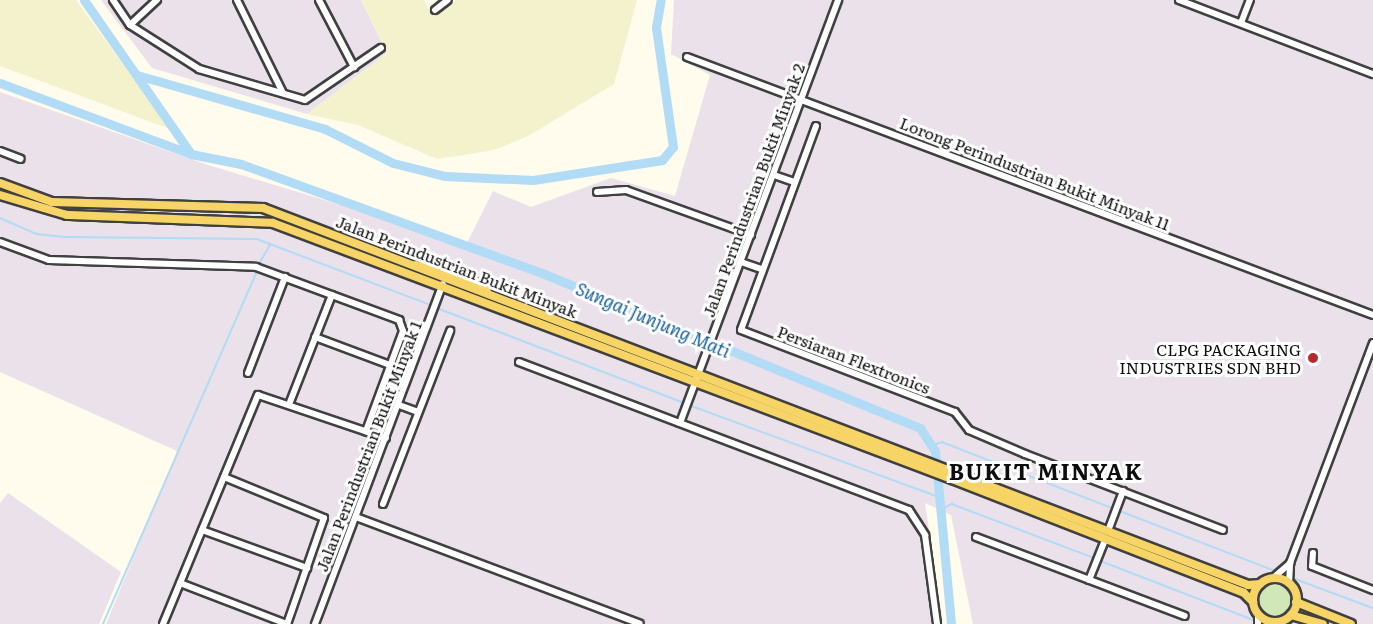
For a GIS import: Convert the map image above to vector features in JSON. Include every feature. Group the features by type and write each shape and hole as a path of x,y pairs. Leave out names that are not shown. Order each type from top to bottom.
{"main road":[{"name":"Jalan Perindustrian Bukit Minyak","path":"0,183 52,202 263,208 952,468 1244,593 1253,602"},
{"name":"Jalan Perindustrian Bukit Minyak","path":"0,195 67,215 259,219 1106,535 1248,585 1260,584"},
{"path":"412,265 428,264 471,280 491,295"},
{"path":"1291,615 1296,602 1289,579 1277,574 1260,584 1253,602 1258,620 1272,623 1291,615 1323,624"},
{"path":"1296,602 1351,624"}],"street":[{"path":"112,0 130,25 199,69 283,93 313,98 381,48"},
{"path":"130,25 157,0"},
{"path":"237,0 283,93"},
{"path":"320,0 354,67"},
{"path":"435,10 448,0"},
{"name":"Jalan Perindustrian Bukit Minyak 2","path":"680,423 838,0"},
{"path":"1179,0 1373,74"},
{"path":"1241,23 1251,0"},
{"name":"Lorong Perindustrian Bukit Minyak 11","path":"687,57 1373,315"},
{"name":"Persiaran Flextronics","path":"816,126 761,268 741,327 957,414 969,430 1123,491"},
{"path":"0,151 21,159"},
{"path":"774,175 794,182"},
{"path":"597,192 627,190 751,235"},
{"path":"0,242 49,260 259,268 399,320 403,331 366,430"},
{"path":"741,262 761,268"},
{"path":"248,373 285,278"},
{"name":"Jalan Perindustrian Bukit Minyak 1","path":"315,624 445,278"},
{"path":"290,402 332,295"},
{"path":"383,504 450,331"},
{"path":"315,337 390,365"},
{"path":"1289,579 1290,563 1373,343"},
{"path":"519,362 909,510 925,536 937,624"},
{"path":"163,624 258,395 290,402 386,438"},
{"path":"399,405 418,412"},
{"path":"180,583 287,624 324,518 224,477"},
{"path":"1089,580 1123,491 1223,530"},
{"path":"356,517 640,624"},
{"path":"202,530 307,568"},
{"path":"976,537 1185,616"},
{"path":"1312,553 1312,566 1373,590"},
{"path":"1277,574 1290,563"}],"shaded area":[{"path":"0,0 76,0 170,129 0,66"},
{"path":"101,0 361,0 387,53 307,114 152,68"},
{"path":"361,0 424,0 433,17 457,0 637,0 614,84 528,136 494,150 437,159 358,125 307,114 387,53"},
{"path":"674,0 1373,0 1373,624 973,624 951,515 925,503 943,624 106,624 177,451 0,372 0,92 205,164 467,243 493,191 531,207 611,178 675,196 710,75 671,54"},
{"path":"8,493 121,572 99,624 0,624 0,503"}],"green space":[{"path":"1275,585 1286,590 1291,601 1286,612 1275,617 1264,612 1259,601 1264,590"}],"waterway":[{"path":"84,0 191,154"},
{"path":"137,75 325,129 393,163 445,176 533,180 662,160 673,147 656,27 661,0"},
{"name":"Sungai Junjung Mati","path":"0,83 191,154 241,164 542,273 920,428 935,451 951,624"},
{"path":"0,218 37,234 67,237 257,239 433,306"},
{"path":"259,264 270,245"},
{"path":"103,624 258,269"},
{"path":"437,308 685,403"},
{"path":"689,405 939,497"},
{"path":"934,445 942,442 1115,509"},
{"path":"938,511 952,504 1094,558"},
{"path":"1120,511 1278,572"},
{"path":"1098,560 1256,621"},
{"path":"1290,577 1373,608"}],"place":[{"name":"CLPG PACKAGING INDUSTRIES SDN BHD","path":"1313,358"}],"district":[{"name":"BUKIT MINYAK","path":"1046,471"}]}
